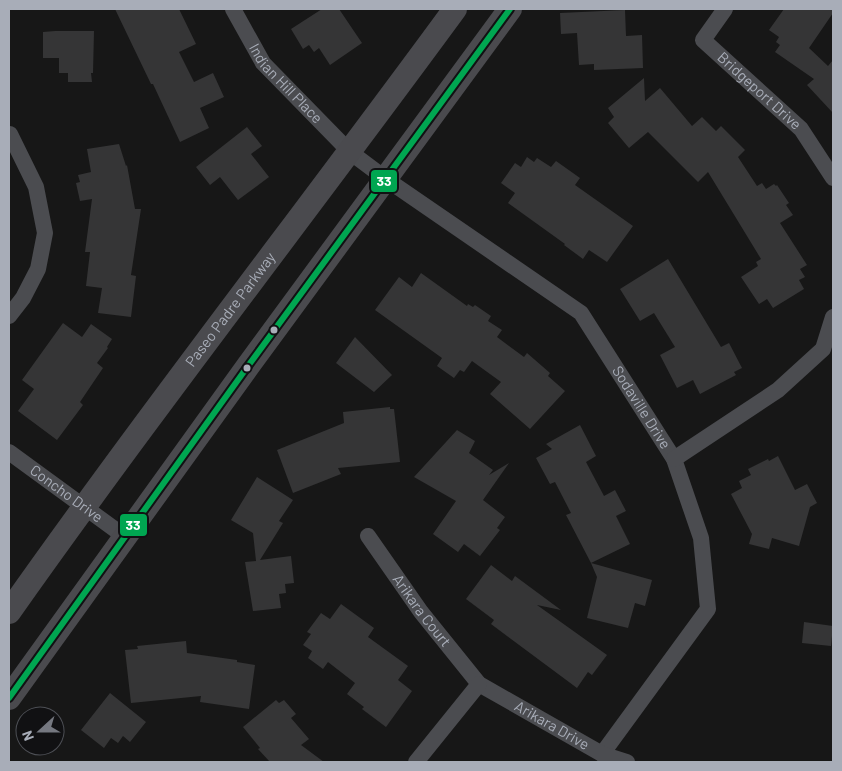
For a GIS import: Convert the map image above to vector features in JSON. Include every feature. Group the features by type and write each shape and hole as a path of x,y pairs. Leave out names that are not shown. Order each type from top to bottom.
{"main road":[{"name":"Paseo Padre Parkway","path":"9,612 83,506 350,152 454,9"},
{"path":"9,698 124,536 510,9"}],"street":[{"name":"Indian Hill Place","path":"232,9 263,63 350,152"},
{"name":"Bridgeport Drive","path":"724,9 703,40 801,129 833,178"},
{"path":"9,316 23,298 38,269 45,233 36,187 10,134"},
{"name":"Sodaville Drive","path":"350,152 386,179 581,313 674,459 701,538 708,609 602,754"},
{"path":"674,459 778,390 823,349 833,317"},
{"name":"Concho Drive","path":"9,452 124,536"},
{"name":"Arikara Court","path":"368,536 421,612 479,684"},
{"path":"416,762 479,684"},
{"name":"Arikara Drive","path":"479,684 602,754 628,762"}],"building":[{"path":"115,9 179,9 196,44 179,52 194,82 213,73 224,97 200,108 209,128 180,142"},
{"path":"322,9 339,9 362,43 330,65 319,48 314,52 309,45 303,49 291,29"},
{"path":"784,9 833,9 833,13 809,48 828,66 833,60 833,113 807,85 814,79 775,52 780,45 776,42 779,37 769,30"},
{"path":"625,10 626,36 642,35 643,68 594,70 594,64 579,65 577,33 561,34 560,13"},
{"path":"94,31 92,82 68,82 68,73 59,73 59,58 43,58 43,32"},
{"path":"644,78 645,101 660,88 692,126 702,117 716,131 721,126 745,150 738,157 757,186 762,183 766,189 774,184 777,185 789,203 786,205 793,215 780,223 807,265 800,269 805,277 799,280 804,289 773,308 767,299 759,304 741,277 758,266 756,262 761,259 708,172 698,182 648,132 629,148 608,123 614,117 608,108"},
{"path":"247,127 262,146 251,154 269,177 238,200 220,177 210,185 196,167"},
{"path":"119,144 127,165 135,209 141,209 131,275 136,276 131,317 98,313 102,288 86,286 90,252 85,252 92,199 80,201 76,183 80,182 78,175 91,172 87,149"},
{"path":"527,157 534,162 537,158 551,167 556,161 580,178 575,185 633,226 607,262 589,250 583,259 508,203 515,193 501,183 515,163 521,167"},
{"path":"668,259 721,347 729,343 742,368 734,372 736,375 700,394 693,380 677,388 660,355 675,347 654,313 640,321 620,289"},
{"path":"421,273 467,306 468,304 473,307 475,305 491,316 488,321 502,330 497,337 524,357 527,353 550,373 548,376 565,391 530,429 490,394 501,382 472,361 464,372 460,370 454,378 437,366 442,358 375,310 399,277 412,287"},
{"path":"63,323 82,337 91,324 112,339 97,363 103,368 80,402 83,405 57,440 18,411 34,389 22,380"},
{"path":"355,337 392,375 374,392 336,363"},
{"path":"390,407 390,409 394,409 400,462 338,468 341,474 293,493 277,450 344,423 343,412"},
{"path":"580,425 596,456 586,462 604,496 615,490 626,511 616,516 630,544 591,563 566,515 571,513 555,482 550,484 536,458 552,449 546,444"},
{"path":"457,430 475,441 469,453 493,470 489,475 509,463 483,500 505,517 497,528 500,530 480,556 464,544 458,552 433,534 456,501 414,477"},
{"path":"778,456 795,490 807,484 817,503 810,507 799,546 772,538 769,549 749,544 752,534 731,494 742,488 739,481 751,475 748,469"},
{"path":"257,477 293,500 279,521 283,523 260,560 291,556 294,583 285,584 286,593 279,594 281,608 253,611 245,562 256,561 253,533 231,520"},
{"path":"591,563 652,580 645,606 635,603 628,628 587,618 597,577"},
{"path":"491,565 512,581 515,576 561,610 537,605 607,655 592,675 588,672 577,688 491,624 494,620 466,599"},
{"path":"341,604 374,628 368,637 408,666 398,680 412,691 386,727 362,709 364,707 347,694 355,683 328,662 323,669 308,658 312,651 303,645 311,634 307,632 321,613 330,619"},
{"path":"804,622 833,626 831,646 802,643"},
{"path":"186,641 187,653 237,660 237,662 255,665 249,709 200,702 201,696 131,703 125,650 138,649 137,646"},
{"path":"110,693 146,722 130,742 123,736 118,743 111,738 104,748 81,730"},
{"path":"276,700 279,703 284,700 296,714 291,718 309,739 301,745 324,762 270,762 258,749 260,748 243,727"}],"transit line":[{"name":"33","path":"9,698 248,366 510,9"}]}
